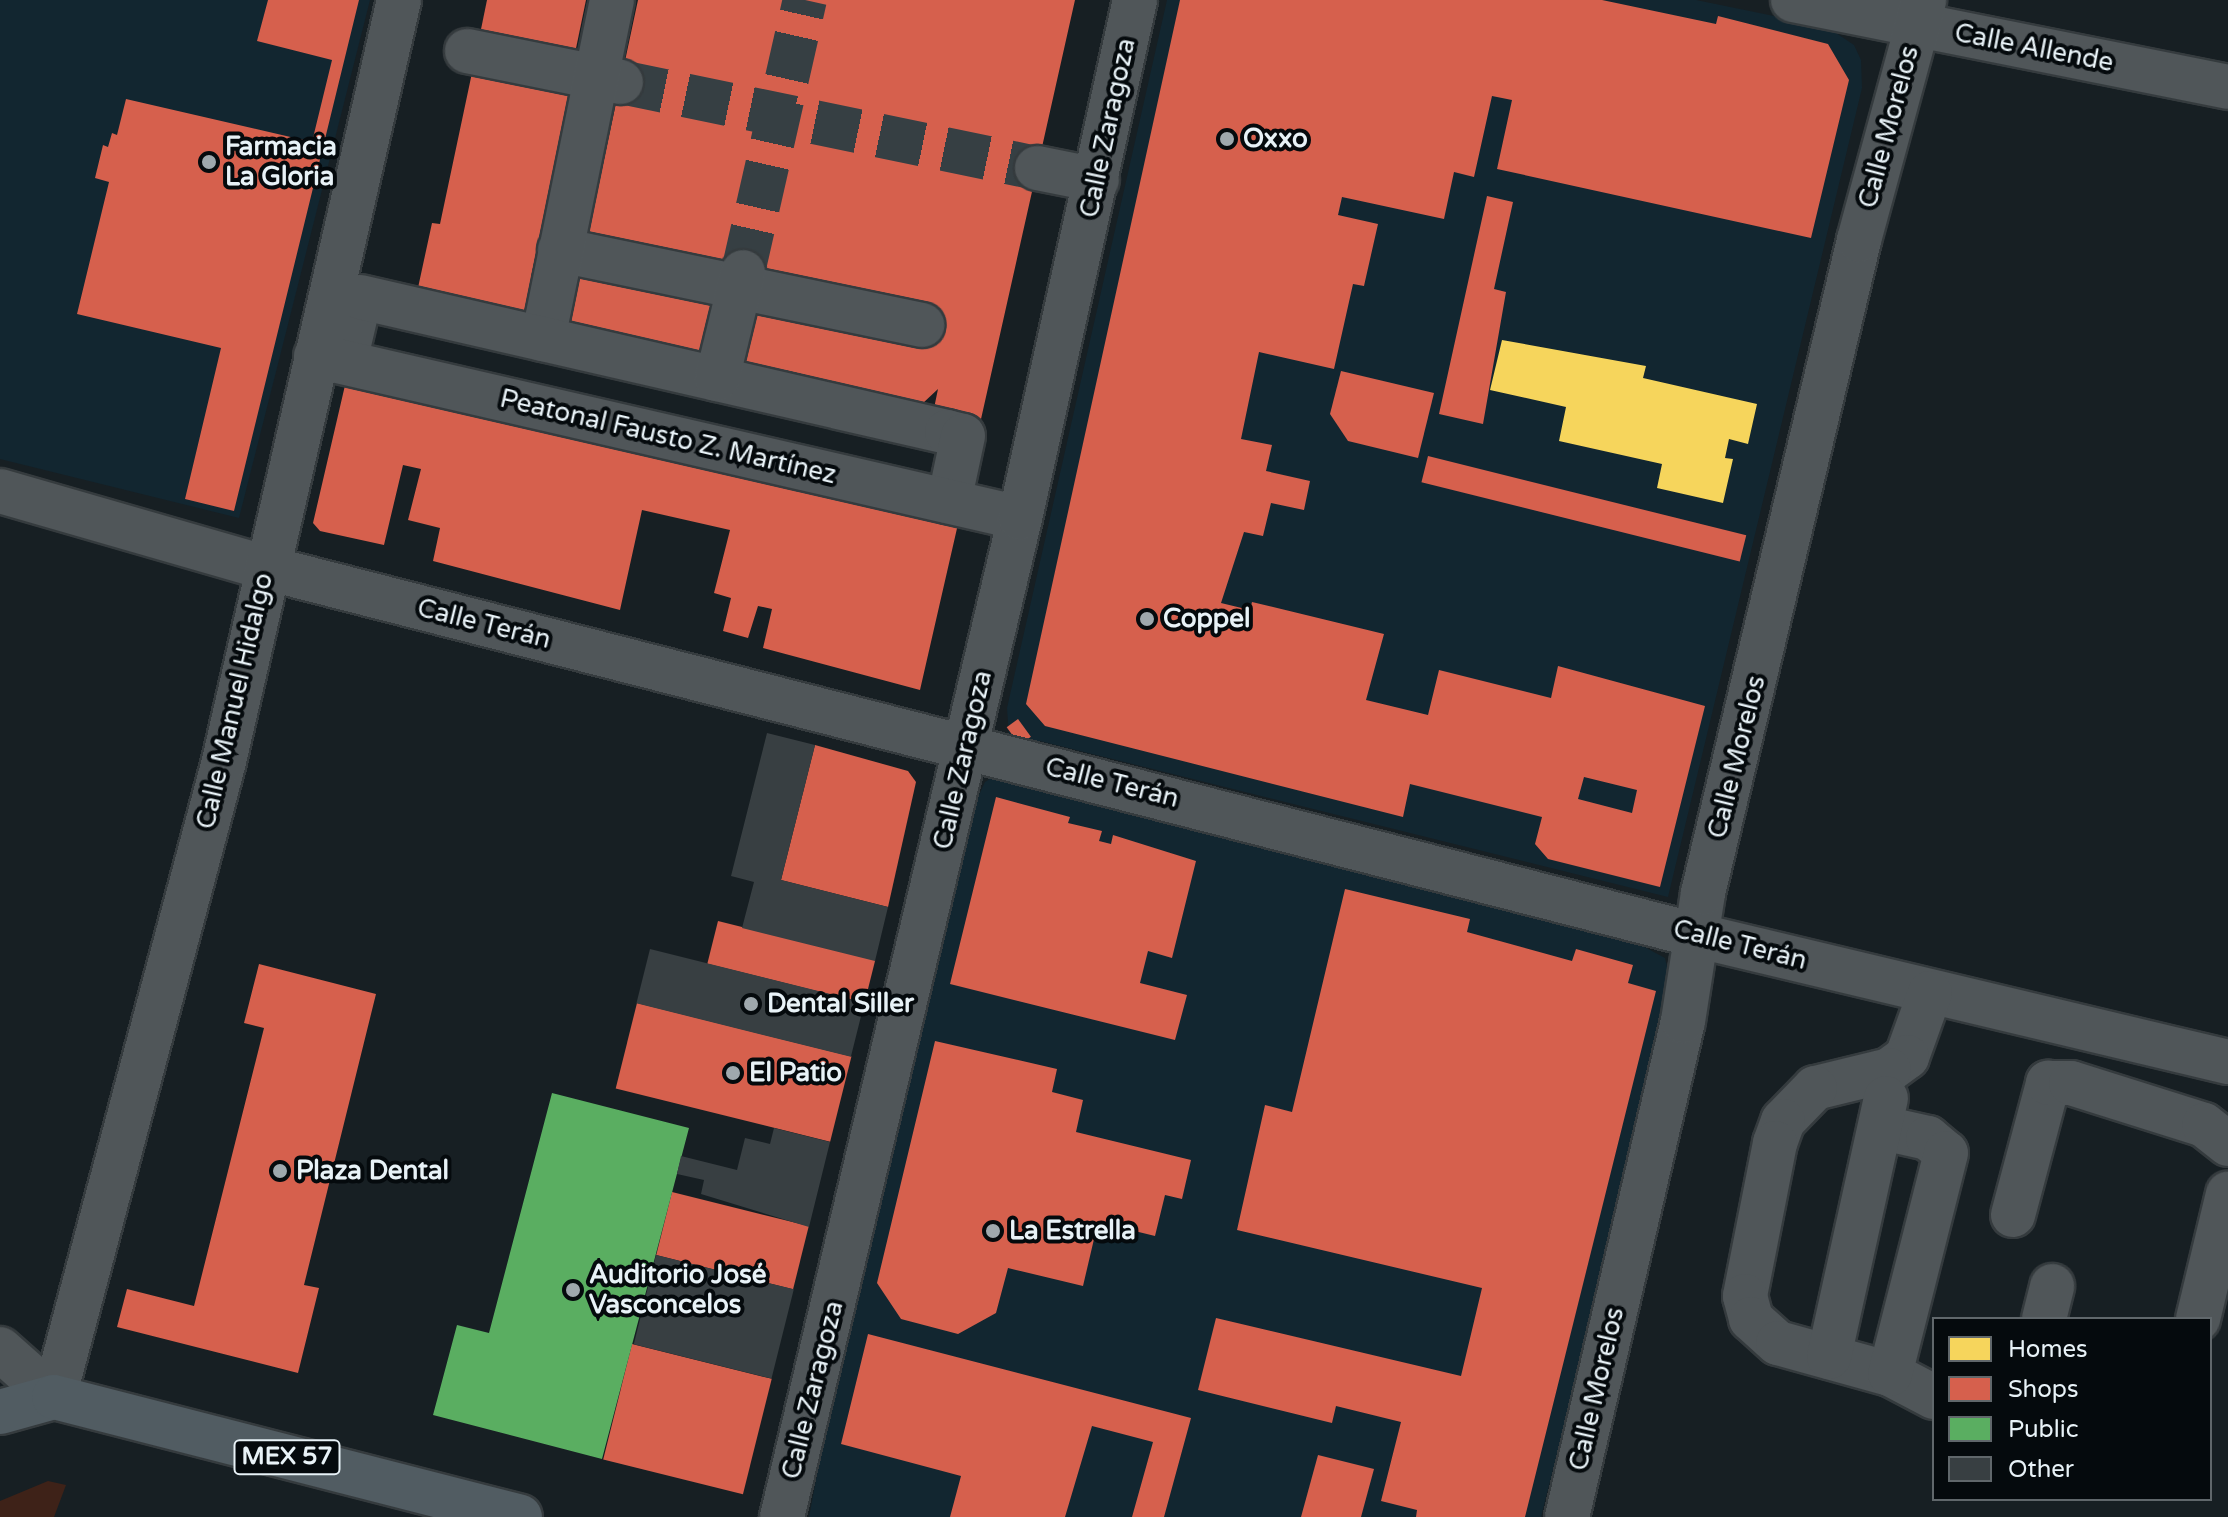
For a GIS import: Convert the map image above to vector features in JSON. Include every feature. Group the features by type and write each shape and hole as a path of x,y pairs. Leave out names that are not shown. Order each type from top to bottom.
{"main road":[{"name":"MEX 57","path":"0,1412 54,1397 520,1517"}],"street":[{"name":"Calle Manuel Hidalgo","path":"54,1397 224,761 267,568 330,360 399,0"},
{"path":"543,339 560,250 609,80 612,0"},
{"name":"Calle Zaragoza","path":"782,1517 1020,518 1135,0"},
{"name":"Calle Allende","path":"1793,0 1920,12 2228,87"},
{"name":"Calle Morelos","path":"1567,1517 1683,1021 1695,935 1852,270 1920,12"},
{"path":"467,51 609,80"},
{"path":"1037,168 1097,180"},
{"path":"560,250 741,280 922,325"},
{"path":"717,379 741,280"},
{"path":"330,360 360,297 963,436 949,502"},
{"name":"Peatonal Fausto Z. Martínez","path":"330,360 1020,518"},
{"name":"Calle Terán","path":"0,491 267,568 1695,935 2228,1062"},
{"path":"1930,993 1907,1057 1889,1070 1815,1088 1797,1102 1775,1143 1745,1296 1751,1319 1778,1343 1890,1374 1932,1396"},
{"path":"1829,1357 1883,1128 1889,1070"},
{"path":"2013,1215 2048,1083 2071,1083 2204,1125 2228,1144"},
{"path":"1883,1128 1928,1138 1946,1153 1890,1374"},
{"path":"2198,1317 2228,1194"},
{"name":"MEX 57","path":"0,1349 54,1397"}],"shaded area":[{"path":"0,0 370,0 239,518 0,459"},
{"path":"1167,0 1696,0 1827,27 1854,45 1861,60 1862,88 1668,897 1040,741 1036,752 1009,736 1007,708"},
{"path":"995,776 1639,944 1665,958 1673,992 1541,1517 809,1517 839,1358 972,810 985,782"},
{"path":"48,1481 66,1485 54,1517 0,1517 0,1501"}],"building: Homes":[{"path":"1502,340 1646,366 1643,378 1757,404 1748,444 1729,439 1725,458 1733,459 1723,503 1657,488 1662,464 1559,441 1566,407 1490,390"}],"building: Shops":[{"path":"268,0 359,0 234,511 185,499 221,348 77,314 109,182 95,178 103,145 108,147 112,133 117,135 126,99 312,142 332,60 257,41"},
{"path":"487,0 586,0 574,58 479,39"},
{"path":"638,0 1075,0 979,428 932,418 938,389 922,404 785,370 783,380 729,370 745,302 587,239"},
{"path":"1180,0 1602,0 1716,24 1718,16 1828,44 1849,80 1811,238 1497,169 1512,100 1492,96 1474,177 1454,172 1444,219 1342,197 1338,215 1378,224 1364,286 1353,284 1334,369 1259,352 1241,439 1272,445 1266,471 1310,481 1304,510 1271,503 1263,536 1244,532 1221,603 1250,610 1252,602 1384,634 1366,700 1428,715 1439,670 1551,698 1558,666 1705,706 1660,887 1548,859 1535,844 1542,817 1410,784 1403,817 1045,726 1026,704","holes":["1584,777 1637,790 1632,813 1578,799"]},
{"path":"473,68 571,89 531,277 539,279 530,321 416,297 432,223 440,224"},
{"path":"1487,196 1513,202 1494,289 1506,292 1483,424 1439,414"},
{"path":"571,266 719,300 706,356 558,322"},
{"path":"1341,371 1434,393 1418,458 1348,441 1330,414"},
{"path":"346,381 958,524 920,690 763,648 772,609 758,606 748,638 723,631 731,598 714,593 730,530 642,510 620,610 433,561 440,528 408,520 421,469 403,465 384,545 320,531 313,523"},
{"path":"1428,456 1746,535 1740,562 1421,482"},
{"path":"1018,719 1031,737 1020,745 1007,727"},
{"path":"815,745 908,771 916,782 888,907 781,880"},
{"path":"996,797 1070,817 1068,823 1102,831 1099,841 1111,844 1113,835 1196,861 1172,958 1148,951 1140,983 1187,995 1175,1040 950,984"},
{"path":"1345,889 1470,919 1467,932 1572,961 1576,949 1633,965 1628,983 1656,991 1525,1517 1416,1517 1417,1510 1381,1501 1401,1422 1336,1406 1332,1423 1198,1390 1216,1318 1461,1376 1482,1288 1237,1230 1265,1105 1292,1112"},
{"path":"718,921 875,960 865,1003 707,964"},
{"name":"Plaza Dental","path":"259,964 376,994 304,1285 319,1288 298,1373 117,1327 127,1289 194,1306 264,1028 244,1023"},
{"name":"El Patio","path":"637,1003 851,1056 830,1142 616,1088"},
{"path":"935,1041 1057,1069 1052,1092 1083,1100 1076,1132 1191,1160 1182,1199 1165,1195 1155,1236 1098,1222 1083,1286 1008,1268 996,1313 958,1334 901,1319 877,1283"},
{"path":"672,1192 809,1226 793,1289 656,1255"},
{"path":"868,1334 1191,1418 1164,1517 1132,1517 1153,1442 1092,1426 1065,1517 950,1517 961,1476 841,1444"},
{"path":"632,1344 772,1379 743,1494 603,1459"},
{"path":"1318,1455 1374,1469 1361,1517 1301,1517"}],"building: Public":[{"name":"Auditorio José Vasconcelos","path":"552,1093 689,1128 602,1459 433,1415 457,1325 489,1333"}],"building: Other":[{"path":"767,733 815,745 781,880 888,907 875,961 742,928 754,882 731,876"},
{"name":"Dental Siller","path":"650,949 864,1002 851,1057 636,1003"},
{"path":"774,1128 830,1142 809,1227 701,1194 704,1180 677,1174 681,1156 737,1170 745,1138 770,1144"},
{"path":"656,1255 794,1289 772,1379 634,1344"}],"tunnel":[{"path":"743,272 805,0"},
{"path":"621,82 1037,168"}],"place":[{"name":"Oxxo","path":"1227,139"},
{"name":"Farmacia La Gloria","path":"209,162"},
{"name":"Coppel","path":"1147,619"},
{"name":"Dental Siller","path":"751,1004"},
{"name":"El Patio","path":"733,1073"},
{"name":"Plaza Dental","path":"280,1171"},
{"name":"La Estrella","path":"993,1231"},
{"name":"Auditorio José Vasconcelos","path":"573,1290"}]}
